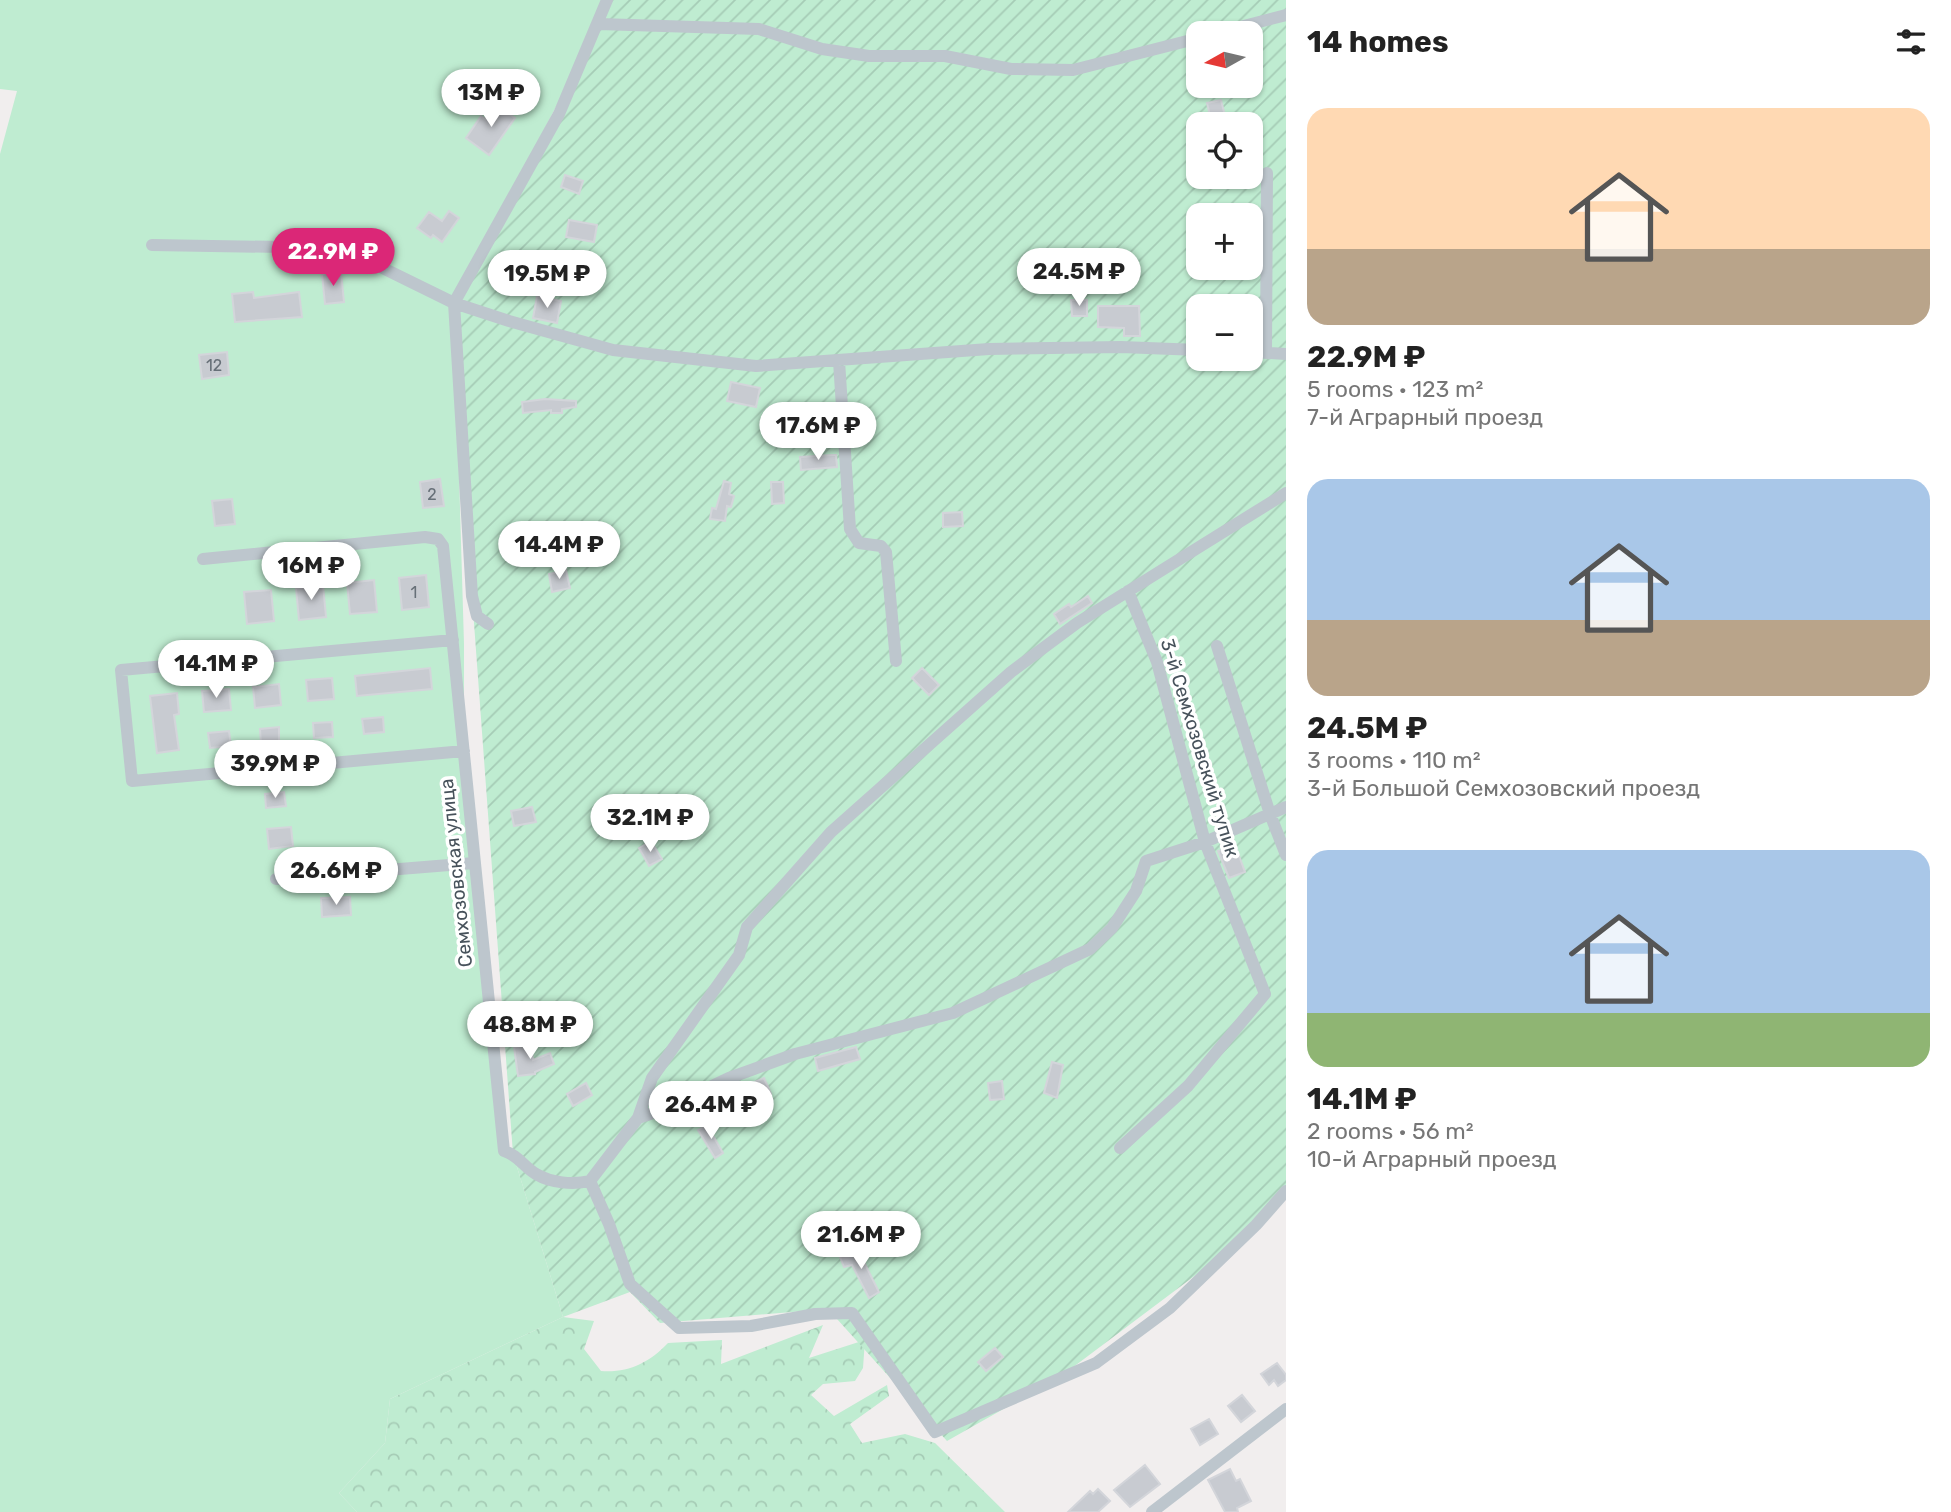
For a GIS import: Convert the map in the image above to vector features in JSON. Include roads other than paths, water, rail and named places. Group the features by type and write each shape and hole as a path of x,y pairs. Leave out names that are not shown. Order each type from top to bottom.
{"street":[{"path":"488,624 477,616 472,596 454,303 559,114 607,0"},
{"path":"1263,21 1286,15"},
{"path":"599,24 759,29 822,50 869,56 945,56 1011,69 1073,70 1186,41"},
{"path":"1267,173 1266,352 1286,354"},
{"path":"152,245 342,248 454,303 509,321 614,350 756,366 989,349 1121,347 1186,350"},
{"path":"839,360 850,530 859,543 881,546 886,552 896,661"},
{"path":"1286,493 1077,623 1011,671 831,832 747,928 739,954 652,1078 638,1118 590,1181 609,1224 630,1284 679,1328 751,1326 815,1314 852,1313 934,1432 1096,1363 1170,1308 1256,1225 1286,1191"},
{"name":"Семхозовская улица","path":"203,559 425,537 438,539 443,545 504,1151 513,1154 537,1175 574,1185 590,1181"},
{"name":"3-й Семхозовский тупик","path":"1120,1148 1188,1086 1265,994 1205,842 1157,662 1128,591"},
{"path":"453,640 121,670 132,781 464,751"},
{"path":"1217,646 1270,814 1286,855"},
{"path":"638,1118 663,1110 729,1078 796,1054 953,1013 1090,949 1112,928 1136,891 1146,861 1205,842 1286,807"},
{"path":"276,879 474,863"},
{"path":"1152,1512 1286,1409"}]}
